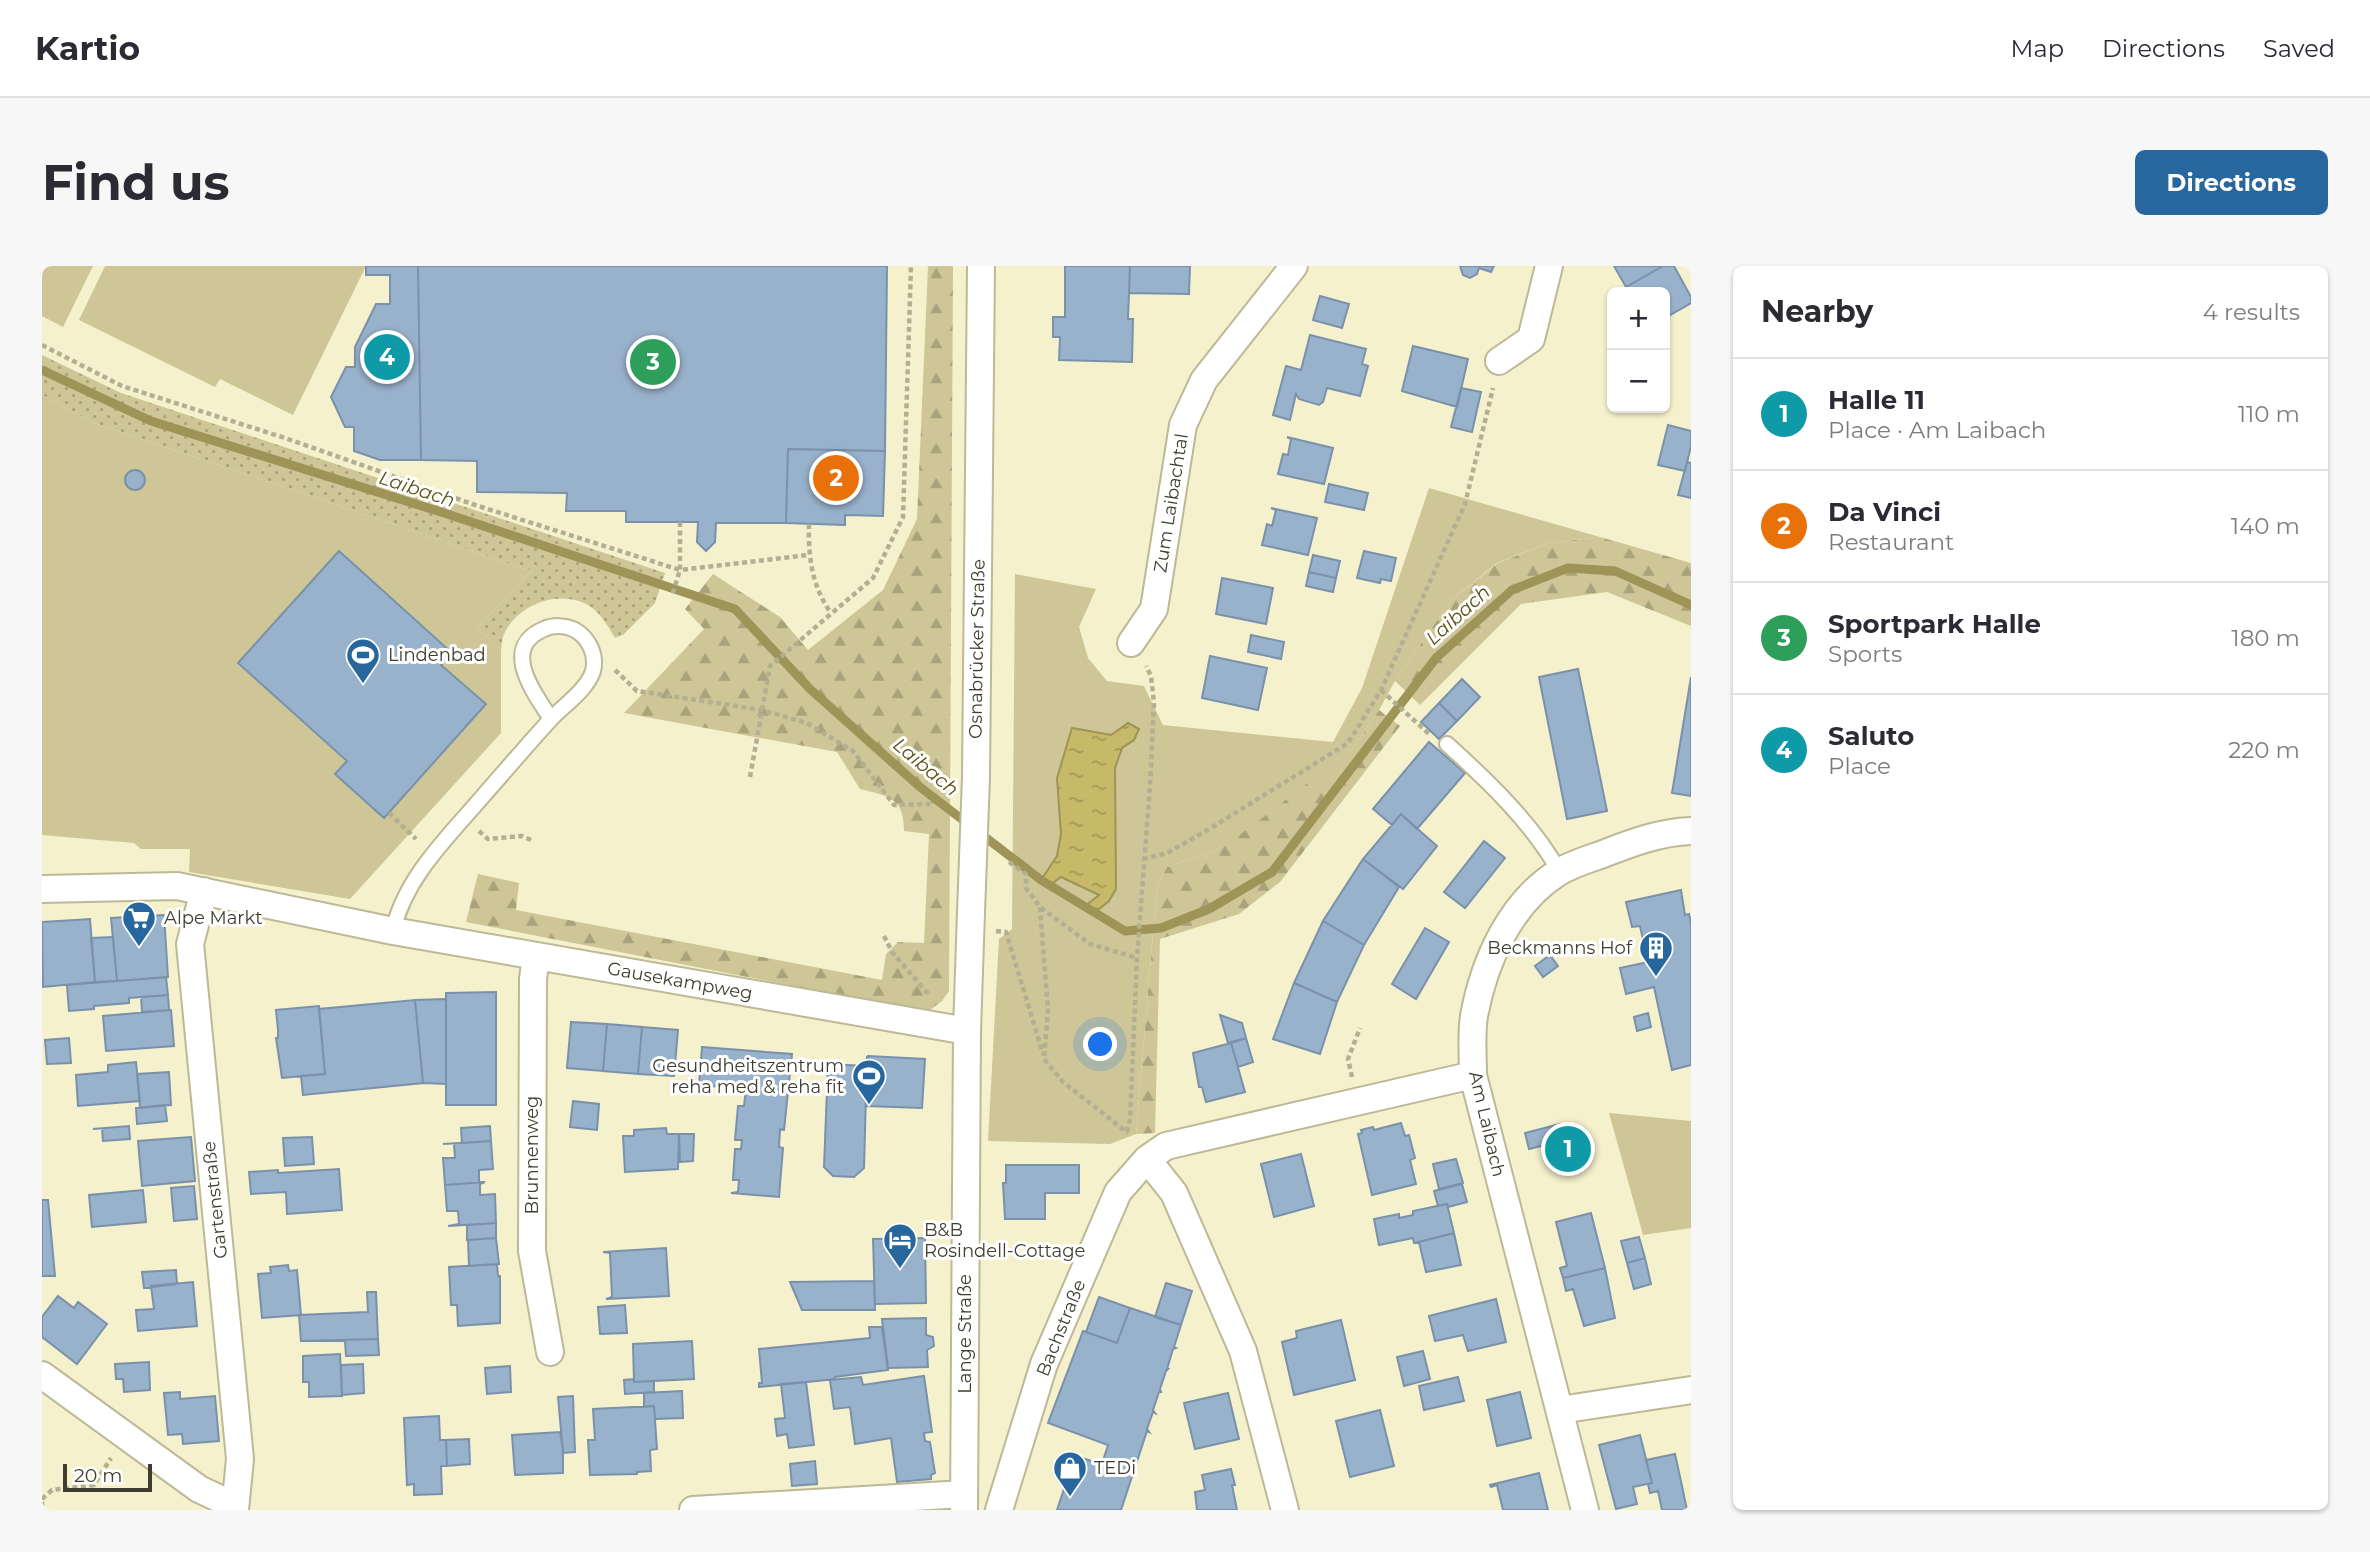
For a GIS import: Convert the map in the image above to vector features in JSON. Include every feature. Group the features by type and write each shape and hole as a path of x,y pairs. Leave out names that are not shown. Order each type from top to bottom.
{"street":[{"name":"Osnabrücker Straße","path":"967,1031 976,777 981,266"},
{"name":"Zum Laibachtal","path":"1131,643 1154,609 1183,425 1204,380 1294,266"},
{"path":"1499,361 1531,339 1549,266"},
{"name":"Am Laibach","path":"1584,1510 1473,1075 1474,1019 1485,971 1506,927 1534,891 1559,871 1632,842 1691,831"},
{"name":"Gausekampweg","path":"42,889 177,887 204,891 393,932 967,1031"},
{"name":"Gartenstraße","path":"204,891 190,944 240,1459 235,1508"},
{"name":"Brunnenweg","path":"536,956 533,979 532,1251 550,1352"},
{"name":"Lange Straße","path":"964,1502 967,1031"},
{"name":"Bachstraße","path":"999,1510 1044,1364 1118,1192 1147,1159 1166,1146 1473,1075"},
{"path":"1147,1159 1174,1193 1243,1351 1285,1510"},
{"path":"42,1375 199,1489 235,1508"},
{"path":"1560,1410 1691,1390"},
{"path":"693,1510 964,1502"}],"lane":[{"path":"393,932 396,917 411,887 432,854 588,681 593,670 591,646 574,629 563,626 540,630 525,647 522,659 522,670 527,681 551,719"},
{"path":"1447,744 1480,774 1547,849 1559,871"}],"path":[{"path":"750,777 770,666 873,579 903,517 911,266"},
{"path":"42,345 122,386 285,438 472,504 680,570 808,555"},
{"path":"1143,859 1167,853 1348,743 1381,690 1465,504 1499,361"},
{"path":"672,596 680,570 680,522"},
{"path":"809,524 808,555 821,600 831,613"},
{"path":"1126,1132 1129,1120 1154,703 1152,676 1131,643"},
{"path":"612,667 637,691 762,710 807,723 853,751 894,805 930,804"},
{"path":"1381,690 1437,742 1447,744"},
{"path":"389,813 432,854"},
{"path":"465,818 488,839 522,836 533,841"},
{"path":"1009,862 1026,874 1027,888 1040,906 1090,944 1137,958"},
{"path":"1040,906 1048,1010 1044,1059"},
{"path":"971,920 1006,932 1044,1059 1063,1082 1126,1132 1147,1159"},
{"path":"884,936 892,952 934,999"},
{"path":"1357,1102 1348,1059 1360,1028"},
{"path":"42,1510 42,1501 51,1490 94,1485 125,1437"}],"green space":[{"path":"42,266 93,266 63,327 42,316"},
{"path":"105,266 366,266 293,415 220,379 215,387 79,320"},
{"path":"928,266 953,266 949,991 942,1001 927,1012 466,922 478,874 519,883 516,910 882,980 886,954 898,942 924,943 929,834 904,831 901,811 897,805 886,796 860,789 837,752 624,713 704,629 685,609 713,574 780,617 808,650 883,590 917,519"},
{"path":"42,355 121,393 665,573 655,603 623,635 615,638 600,615 588,605 565,599 540,602 529,607 510,623 503,636 501,650 477,628 531,571 94,423 42,395"},
{"name":"Lindenbad","path":"42,395 94,423 531,571 477,628 501,650 501,733 350,899 189,872 190,849 141,849 134,843 42,835"},
{"path":"1429,488 1600,537 1549,543 1497,563 1451,600 1353,748 1218,849 1167,867 1157,886 1136,1134 1110,1144 988,1141 999,939 1012,929 1015,574 1096,589 1079,627 1088,658 1107,681 1144,686 1163,725 1333,742 1362,688"},
{"path":"1600,537 1691,563 1691,626 1607,592 1521,604 1420,705 1395,681 1451,600 1498,563 1549,543"},
{"path":"1379,710 1400,726 1280,882 1239,914 1160,939 1155,1133 1136,1134 1157,886 1167,867 1218,849 1353,748"},
{"path":"1609,1113 1691,1121 1691,1228 1643,1235"}],"water":[{"path":"1128,723 1139,729 1134,740 1122,748 1115,768 1116,889 1109,901 1094,913 1084,907 1099,895 1061,877 1049,886 1041,880 1057,856 1061,834 1057,778 1072,728 1111,735"}],"building":[{"path":"366,266 418,266 421,460 380,460 354,451 354,427 345,427 331,397 346,367 355,367 355,347 376,304 390,304 390,275 366,275"},
{"path":"418,266 887,266 885,451 788,449 786,523 716,523 715,542 706,551 697,542 698,522 626,522 626,511 566,511 567,493 477,492 477,461 421,460"},
{"path":"1065,266 1130,266 1128,319 1133,319 1132,362 1059,360 1060,337 1053,337 1053,317 1065,317"},
{"path":"1130,266 1190,266 1189,294 1129,293"},
{"path":"1460,266 1494,266 1491,272 1479,268 1477,274 1470,278 1463,275"},
{"path":"1614,266 1663,266 1626,287"},
{"path":"1663,266 1674,266 1691,297 1691,303 1670,315 1670,287 1626,287"},
{"path":"1320,296 1349,304 1342,328 1313,320"},
{"path":"1310,335 1366,349 1362,364 1368,366 1360,396 1327,388 1323,402 1319,405 1299,399 1296,394 1290,420 1273,415 1286,366 1301,370"},
{"path":"1413,346 1468,359 1457,407 1402,391"},
{"path":"1461,388 1481,392 1472,432 1451,427"},
{"path":"1668,425 1691,431 1691,446 1685,471 1658,465"},
{"path":"1287,437 1333,448 1324,484 1278,474 1283,454 1288,455 1291,439"},
{"path":"788,449 885,451 883,516 845,515 845,525 786,523"},
{"path":"1687,462 1691,463 1691,498 1678,495"},
{"path":"135,470 142,473 145,480 142,487 135,490 128,487 125,480 128,473"},
{"path":"1329,484 1368,493 1364,510 1325,502"},
{"path":"1271,508 1317,518 1308,555 1262,545 1267,524 1272,526 1276,510"},
{"name":"Lindenbad","path":"339,551 452,653 441,665 486,704 384,818 335,774 347,761 238,663"},
{"path":"1364,551 1396,558 1391,581 1381,579 1380,583 1357,578"},
{"path":"1313,555 1340,561 1336,578 1309,572"},
{"path":"1309,572 1336,578 1333,592 1306,586"},
{"path":"1222,578 1273,588 1266,624 1216,614"},
{"path":"1251,635 1284,642 1281,659 1248,652"},
{"path":"1210,656 1267,668 1258,710 1202,698"},
{"path":"1578,669 1607,811 1567,819 1539,677"},
{"path":"1691,677 1691,796 1672,793"},
{"path":"1462,679 1480,697 1457,721 1439,703"},
{"path":"1439,703 1457,721 1439,739 1421,722"},
{"path":"1429,742 1465,773 1417,829 1401,814 1392,825 1373,809"},
{"path":"1401,814 1437,846 1403,889 1363,859"},
{"path":"1484,841 1505,858 1465,908 1444,892"},
{"path":"1363,859 1399,887 1364,945 1323,921"},
{"name":"Beckmanns Hof","path":"1681,890 1685,915 1689,914 1691,923 1691,1065 1672,1070 1654,987 1626,994 1620,968 1648,962 1640,926 1632,927 1626,902"},
{"path":"164,915 168,977 117,981 111,918"},
{"path":"90,919 95,982 43,987 42,922"},
{"path":"1323,921 1364,945 1337,1002 1294,983"},
{"path":"1425,928 1449,942 1416,999 1392,984"},
{"path":"113,937 117,981 95,982 91,938"},
{"path":"1550,955 1558,966 1543,977 1535,966"},
{"path":"166,977 168,995 129,998 129,1003 69,1011 67,985"},
{"path":"1294,983 1337,1002 1320,1054 1273,1039"},
{"path":"496,992 496,1105 446,1105 446,993"},
{"path":"168,995 169,1010 142,1012 141,997"},
{"path":"446,999 446,1084 423,1083 415,1000"},
{"path":"415,1000 423,1083 303,1095 301,1076 325,1074 319,1009"},
{"path":"319,1006 325,1074 282,1078 276,1038 276,1010"},
{"path":"171,1010 174,1046 106,1051 103,1016"},
{"path":"1648,1013 1651,1027 1637,1031 1634,1017"},
{"path":"1220,1015 1242,1023 1246,1038 1228,1043"},
{"path":"571,1022 607,1024 603,1071 567,1068"},
{"path":"607,1024 642,1027 638,1074 603,1071"},
{"path":"642,1027 678,1030 674,1076 638,1074"},
{"path":"69,1038 71,1063 47,1064 45,1040"},
{"path":"1246,1038 1253,1062 1238,1067 1231,1043"},
{"path":"1231,1043 1245,1092 1206,1102 1202,1087 1199,1087 1193,1053"},
{"path":"702,1047 792,1054 784,1130 780,1129 779,1147 783,1148 779,1197 731,1193 738,1192 739,1180 733,1180 735,1149 741,1149 742,1140 735,1140 738,1106 744,1106 746,1089 699,1085"},
{"path":"868,1056 925,1059 922,1108 866,1106"},
{"path":"136,1062 140,1101 78,1106 76,1075 108,1072 108,1065"},
{"path":"828,1064 867,1066 864,1168 854,1177 833,1176 824,1167"},
{"path":"169,1072 171,1105 140,1108 137,1074"},
{"path":"573,1101 599,1104 597,1130 570,1127"},
{"path":"165,1105 167,1121 137,1124 136,1108"},
{"path":"1401,1123 1405,1136 1409,1135 1415,1158 1410,1160 1416,1184 1372,1195 1358,1134 1362,1133 1361,1130 1373,1127 1374,1130"},
{"path":"1560,1124 1565,1140 1529,1149 1525,1133"},
{"path":"129,1126 130,1139 103,1141 102,1129 93,1129"},
{"path":"490,1126 491,1141 462,1143 461,1128"},
{"path":"666,1128 667,1134 679,1134 678,1169 625,1172 623,1136 634,1136 634,1130"},
{"path":"679,1134 694,1134 693,1161 680,1162"},
{"path":"1583,1136 1586,1153 1554,1161 1550,1144"},
{"path":"191,1137 195,1181 142,1186 138,1141"},
{"path":"312,1137 314,1164 285,1166 283,1138"},
{"path":"491,1141 493,1169 479,1170 479,1182 485,1182 445,1185 443,1158 455,1158 454,1144 443,1144"},
{"path":"1301,1154 1314,1206 1274,1217 1261,1164"},
{"path":"1456,1159 1463,1183 1439,1189 1433,1164"},
{"path":"1006,1165 1079,1165 1079,1193 1045,1193 1045,1219 1005,1219 1003,1183 1006,1183"},
{"path":"339,1169 342,1210 287,1214 286,1192 251,1194 249,1172"},
{"path":"485,1182 480,1184 480,1195 495,1194 496,1223 448,1226 459,1224 458,1211 447,1211 445,1185"},
{"path":"1462,1184 1467,1202 1448,1207 1447,1204 1438,1206 1434,1191"},
{"path":"194,1186 197,1219 174,1221 171,1188"},
{"path":"143,1190 146,1222 92,1227 89,1195"},
{"path":"42,1200 48,1200 55,1276 42,1276"},
{"path":"1447,1204 1454,1233 1414,1243 1413,1238 1379,1245 1374,1219 1399,1214 1399,1218 1413,1215 1413,1211"},
{"path":"1591,1213 1605,1268 1563,1278 1560,1268 1567,1266 1556,1222"},
{"path":"496,1223 496,1238 467,1240 467,1225"},
{"path":"1454,1233 1461,1265 1426,1272 1419,1242"},
{"path":"1639,1237 1645,1258 1627,1263 1621,1241"},
{"path":"496,1238 499,1264 469,1266 468,1240"},
{"path":"925,1238 926,1303 875,1304 873,1239"},
{"path":"666,1248 669,1296 606,1299 612,1297 610,1253 603,1252"},
{"path":"1645,1258 1651,1284 1634,1289 1627,1263"},
{"path":"497,1264 500,1276 500,1323 458,1326 457,1305 451,1305 449,1267"},
{"path":"288,1265 289,1271 297,1270 301,1315 262,1318 258,1274 271,1273 270,1267"},
{"path":"1605,1268 1615,1318 1584,1326 1573,1289 1566,1291 1563,1278"},
{"path":"176,1270 177,1284 144,1288 142,1272"},
{"path":"874,1281 875,1310 802,1310 790,1282"},
{"path":"193,1282 197,1326 138,1331 136,1310 154,1309 151,1286"},
{"path":"1166,1283 1192,1291 1181,1325 1155,1317"},
{"path":"367,1292 376,1292 378,1339 301,1341 299,1315 368,1312"},
{"path":"58,1296 74,1308 78,1302 107,1324 77,1364 42,1337 42,1317"},
{"path":"1099,1297 1130,1308 1117,1343 1086,1332"},
{"path":"1496,1299 1506,1342 1468,1351 1463,1335 1435,1341 1429,1316"},
{"path":"625,1305 627,1333 600,1334 598,1307"},
{"path":"1130,1308 1181,1325 1174,1347 1176,1348 1173,1349 1153,1410 1155,1413 1153,1412 1147,1429 1149,1432 1147,1431 1121,1510 1057,1510 1075,1456 1102,1464 1108,1445 1048,1423 1083,1331 1117,1343"},
{"path":"926,1318 926,1335 933,1337 934,1346 927,1350 928,1367 888,1368 882,1319"},
{"path":"1341,1320 1355,1380 1294,1395 1282,1342 1297,1338 1296,1331"},
{"path":"869,1327 882,1327 888,1370 759,1387 759,1383 762,1383 759,1349 870,1338"},
{"path":"378,1339 379,1355 346,1356 345,1341 301,1341"},
{"path":"692,1341 694,1379 634,1382 633,1344"},
{"path":"1423,1351 1430,1379 1404,1386 1397,1357"},
{"path":"340,1354 342,1396 309,1397 309,1382 303,1382 303,1356"},
{"path":"149,1362 150,1390 124,1392 123,1379 116,1379 115,1364"},
{"path":"363,1364 364,1393 342,1395 341,1365"},
{"path":"510,1366 511,1392 487,1394 485,1368"},
{"path":"924,1376 932,1432 924,1433 925,1441 930,1442 935,1473 931,1475 931,1479 897,1482 891,1438 855,1444 850,1407 834,1409 830,1380 861,1377 863,1385"},
{"path":"1458,1377 1464,1401 1424,1410 1419,1386"},
{"path":"634,1379 634,1382 654,1381 654,1392 625,1394 624,1380"},
{"path":"806,1382 814,1445 789,1448 787,1434 777,1436 775,1419 785,1418 781,1384"},
{"path":"682,1391 683,1418 655,1419 654,1406 644,1407 644,1393"},
{"path":"180,1392 180,1399 215,1396 219,1441 183,1444 182,1434 168,1435 164,1393"},
{"path":"1520,1392 1531,1438 1497,1446 1487,1400"},
{"path":"1228,1393 1239,1439 1195,1449 1184,1403"},
{"path":"573,1396 575,1452 563,1453 558,1397"},
{"path":"654,1406 657,1449 650,1450 651,1471 590,1475 588,1440 595,1440 593,1409"},
{"path":"1380,1410 1394,1466 1350,1477 1336,1421"},
{"path":"439,1416 440,1440 446,1440 447,1466 441,1466 442,1494 414,1495 414,1484 407,1485 404,1418"},
{"path":"560,1432 563,1473 515,1475 512,1435"},
{"path":"1640,1435 1652,1483 1633,1487 1637,1504 1616,1509 1599,1445"},
{"path":"469,1439 470,1464 447,1466 446,1440"},
{"path":"1675,1454 1687,1510 1662,1510 1658,1491 1650,1493 1648,1484 1652,1483 1646,1460"},
{"path":"815,1461 817,1484 792,1486 790,1464"},
{"path":"1231,1469 1237,1510 1197,1510 1195,1492 1205,1490 1202,1475"},
{"path":"1539,1473 1548,1510 1503,1510 1497,1485 1490,1485"}],"waterway":[{"name":"Laibach","path":"42,370 151,421 441,512 735,609 810,689 920,787 1041,880 1125,931 1161,928 1209,909 1272,872 1436,658 1512,590 1568,568 1615,571 1691,605"}],"place":[{"name":"Saluto","path":"387,357"},
{"name":"Sportpark Halle","path":"653,362"},
{"name":"Da Vinci","path":"836,478"},
{"name":"Lindenbad","path":"363,685"},
{"name":"Alpe Markt","path":"139,948"},
{"name":"Beckmanns Hof","path":"1656,978"},
{"name":"Gesundheitszentrum reha med & reha fit","path":"869,1106"},
{"name":"Halle 11","path":"1568,1149"},
{"name":"B&B Rosindell-Cottage","path":"900,1270"},
{"name":"TEDi","path":"1070,1498"}]}
